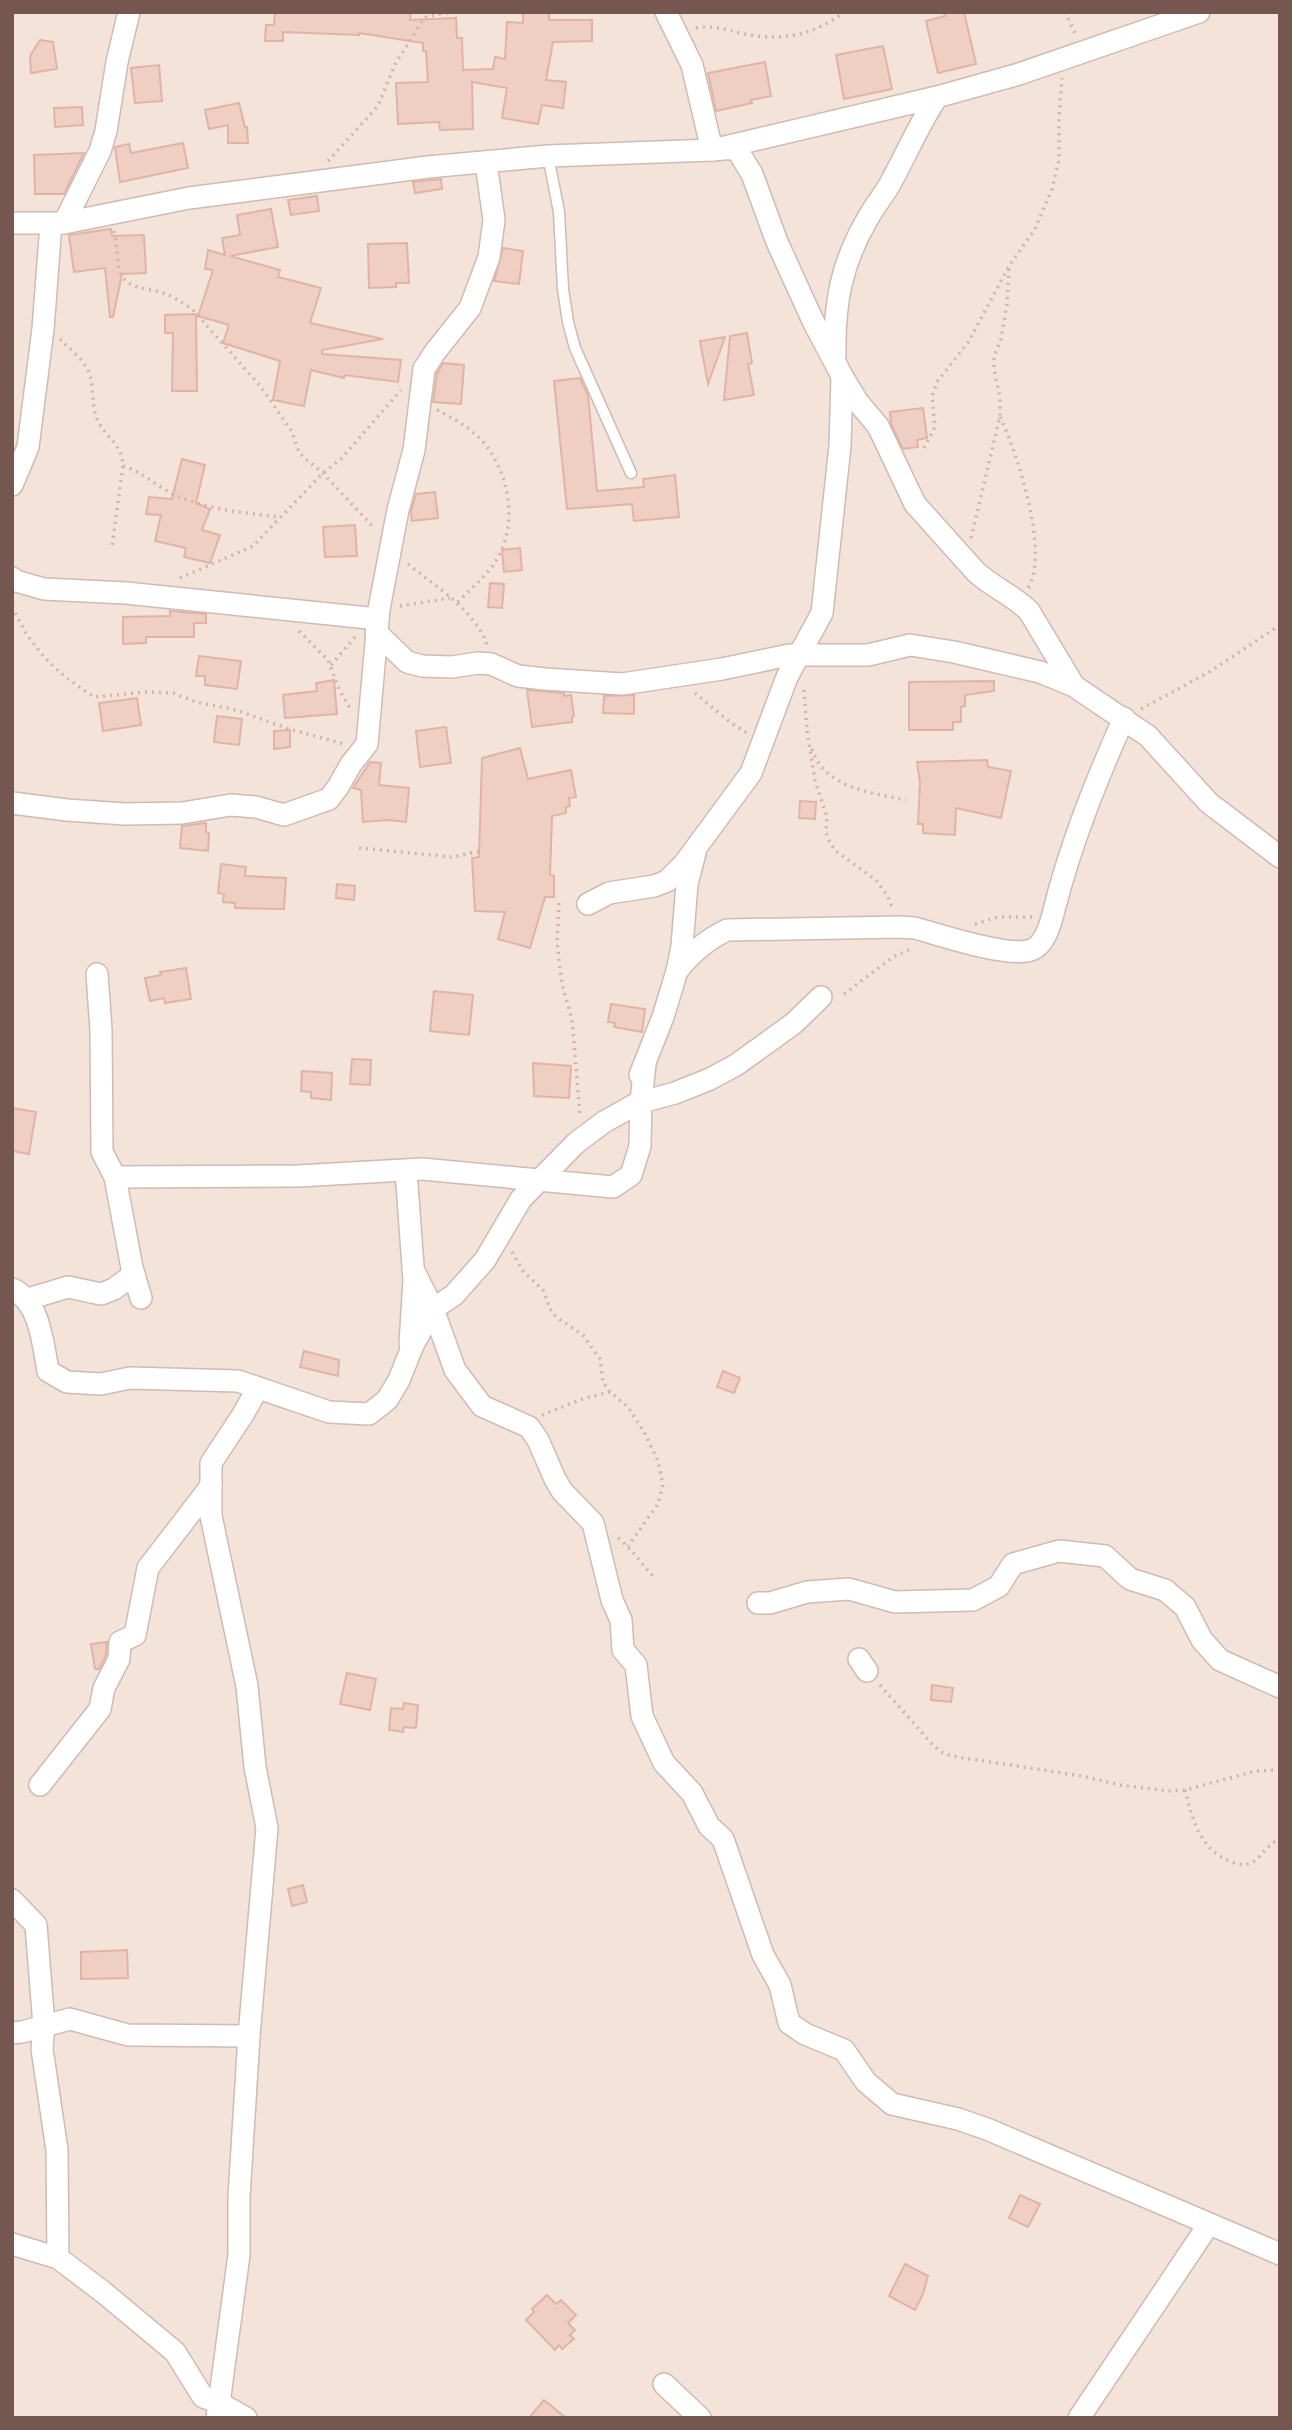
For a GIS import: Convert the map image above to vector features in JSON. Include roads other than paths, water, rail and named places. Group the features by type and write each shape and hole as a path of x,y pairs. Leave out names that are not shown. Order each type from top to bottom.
{"street":[{"path":"12,485 28,447 57,224 100,151 129,12"},
{"path":"666,12 692,65 712,150"},
{"path":"712,150 937,97 1064,59 1199,12"},
{"path":"588,904 609,893 654,886 667,881 697,847 751,773 787,677 822,613 841,446 837,300 843,270 853,245 890,184 920,122 937,97"},
{"path":"12,223 57,224 189,198 428,167 548,156 736,148 744,158 761,193 776,242 838,369 857,401 878,426 915,504 986,582 1020,601 1029,611 1074,686"},
{"path":"12,803 125,814 182,813 231,805 256,807 284,815 328,799 367,744 372,624 414,450 424,369 470,308 489,257 494,220 486,163"},
{"path":"12,578 44,589 126,593 279,608 372,624 407,662 442,667 491,664 518,676 622,684 801,655 868,655 910,645 954,652 1029,670 1074,686 1148,736 1209,803 1280,858"},
{"path":"677,971 691,954 727,930 915,928 1016,953 1033,950 1046,935 1065,866 1087,804 1124,718"},
{"path":"115,1177 298,1176 422,1169 541,1178 613,1187 631,1175 640,1146 632,1107 677,971 682,946 687,884 697,847"},
{"path":"97,974 101,1030 103,1152 115,1177 141,1298"},
{"path":"134,1274 114,1289 101,1294 68,1287 20,1294 40,1328 48,1371 66,1382 102,1384 130,1378 238,1381 329,1412 369,1414 387,1400 400,1380 409,1353 433,1309 454,1295 485,1259 521,1199 582,1138 632,1107 676,1093 736,1065 793,1024 821,997"},
{"path":"405,1171 413,1269 409,1353"},
{"path":"413,1269 433,1309 456,1370 482,1406 529,1427 562,1491 593,1522 612,1600 621,1620 622,1650 636,1665 642,1716 664,1763 692,1793 709,1826 723,1839 763,1955 780,1985 789,2023 805,2034 844,2050 866,2082 892,2104 958,2119 987,2129 1280,2255"},
{"path":"218,2410 239,2255 239,2197 249,2036 267,1828 255,1767 247,1686 211,1516 211,1462 258,1388"},
{"path":"40,1785 100,1709 104,1688 120,1659 120,1642 135,1635 148,1568 211,1486"},
{"path":"758,1603 770,1603 807,1592 849,1589 895,1602 973,1600 999,1586 1013,1564 1059,1552 1105,1556 1130,1579 1165,1590 1185,1607 1202,1640 1220,1660 1280,1687"},
{"path":"12,1900 36,1925 44,2026 43,2049 57,2150 58,2258"},
{"path":"12,2033 70,2019 128,2035 249,2036"},
{"path":"1079,2418 1209,2224"},
{"path":"12,2244 58,2258 175,2352 203,2397 218,2410 246,2418"},
{"path":"664,2384 700,2418"}],"lane":[{"path":"548,156 559,212 563,289 575,348 631,473"}]}
